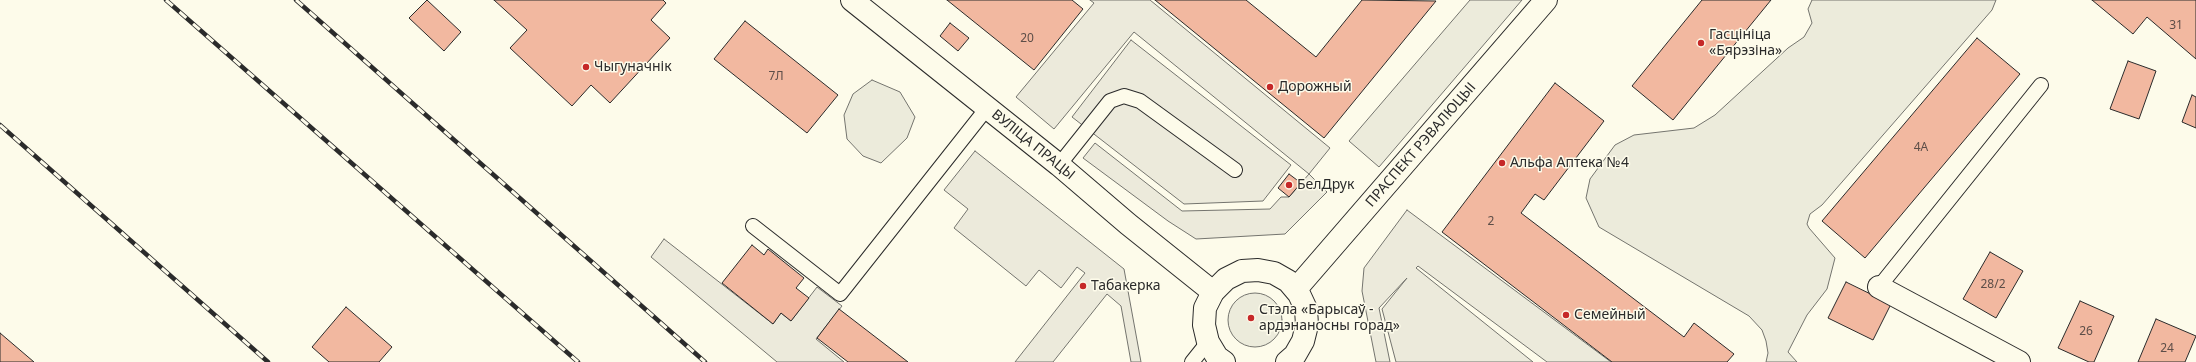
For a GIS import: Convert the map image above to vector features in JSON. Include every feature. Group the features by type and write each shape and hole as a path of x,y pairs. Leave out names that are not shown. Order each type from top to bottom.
{"main road":[{"name":"ВУЛІЦА ПРАЦЫ","path":"852,0 1059,165 1128,224 1213,292"},
{"name":"ПРАСПЕКТ РЭВАЛЮЦЫІ","path":"1296,289 1546,0"},
{"path":"1224,362 1217,357 1208,342 1204,325 1205,308 1213,292 1226,279 1236,274 1258,270 1274,273 1288,281 1296,289 1306,309 1307,325 1303,341 1295,360"},
{"path":"1879,286 2020,362"}],"lane":[{"path":"1879,286 2041,85"},
{"path":"1059,165 1110,101 1124,96 1140,101 1235,170"},
{"path":"753,226 840,294 987,108"},
{"path":"1192,362 1208,342"}],"shaded area":[{"path":"1090,0 1150,0 1330,148 1309,174 1134,32 1054,129 1016,97 1094,3"},
{"path":"1470,0 1522,0 1379,167 1349,141"},
{"path":"1812,0 1996,0 1992,10 1822,205 1810,214 1807,224 1809,228 1835,258 1827,289 1807,315 1788,352 1797,362 1766,362 1768,353 1762,330 1749,316 1599,227 1586,198 1590,179 1615,145 1634,135 1694,128 1715,115 1788,48 1804,37 1812,23 1808,9"},
{"path":"1131,40 1291,165 1263,201 1184,204 1072,117"},
{"path":"872,80 900,92 915,117 907,138 881,163 863,156 847,139 844,115 853,94"},
{"path":"1095,143 1182,211 1270,209 1281,197 1289,197 1309,174 1327,192 1285,234 1196,239 1168,221 1083,158"},
{"path":"975,151 1124,269 1141,362 1131,362 1121,306 1107,294 1053,362 1015,362 1085,273 1077,267 1061,288 1039,270 1026,286 954,228 968,209 944,190"},
{"path":"1407,210 1611,362 1547,362 1418,266 1416,268 1533,362 1396,362 1382,309 1407,278 1379,308 1390,362 1376,362 1362,291 1364,268"},
{"path":"664,239 773,324 781,313 791,321 817,287 842,306 816,339 844,362 777,362 651,257"},
{"path":"1250,293 1260,293 1270,297 1278,305 1282,315 1282,325 1278,335 1270,343 1260,347 1250,347 1240,343 1232,335 1228,325 1228,315 1232,305 1240,297"}],"building":[{"path":"427,0 461,32 444,51 409,18"},
{"name":"Чыгуначнік","path":"494,0 663,0 666,3 651,20 670,38 610,103 591,85 572,106 510,48 527,30"},
{"path":"947,0 1072,0 1083,9 1034,70"},
{"path":"1155,0 1246,0 1316,57 1362,0 1436,1 1324,138"},
{"name":"Гасцініца «Бярэзіна»","path":"1702,0 1771,0 1673,120 1632,86"},
{"path":"2092,0 2196,0 2196,59 2147,17 2133,34"},
{"path":"745,21 838,95 807,133 714,59"},
{"path":"950,23 969,38 958,51 940,36"},
{"path":"1977,38 2020,74 1865,258 1822,221"},
{"path":"2128,61 2156,71 2139,119 2110,109"},
{"path":"1555,83 1604,121 1544,200 1535,194 1521,213 1684,337 1694,323 1734,354 1727,362 1612,362 1442,232"},
{"path":"2192,95 2196,97 2196,128 2182,122"},
{"name":"БелДрук","path":"1289,174 1301,183 1289,197 1278,188"},
{"path":"752,245 764,255 768,249 804,278 796,288 809,298 791,321 781,313 773,324 722,283"},
{"path":"1990,252 2023,271 1996,318 1963,299"},
{"path":"1846,282 1891,304 1873,340 1828,318"},
{"path":"2080,301 2114,316 2094,362 2089,362 2058,348"},
{"path":"346,307 392,347 379,362 329,362 312,347"},
{"path":"839,309 908,362 848,362 817,338"},
{"path":"2156,319 2196,336 2185,362 2138,362"},
{"path":"0,333 34,362 0,362"}],"railway":[{"path":"166,0 578,362"},
{"path":"296,0 705,362"},
{"path":"0,125 268,362"}],"place":[{"name":"Гасцініца «Бярэзіна»","path":"1701,43"},
{"name":"Чыгуначнік","path":"586,67"},
{"name":"Дорожный","path":"1270,87"},
{"name":"Альфа Аптека №4","path":"1502,163"},
{"name":"БелДрук","path":"1289,185"},
{"name":"Табакерка","path":"1083,286"},
{"name":"Семейный","path":"1566,315"},
{"name":"Стэла «Барысаў - ардэнаносны горад»","path":"1251,318"}]}
